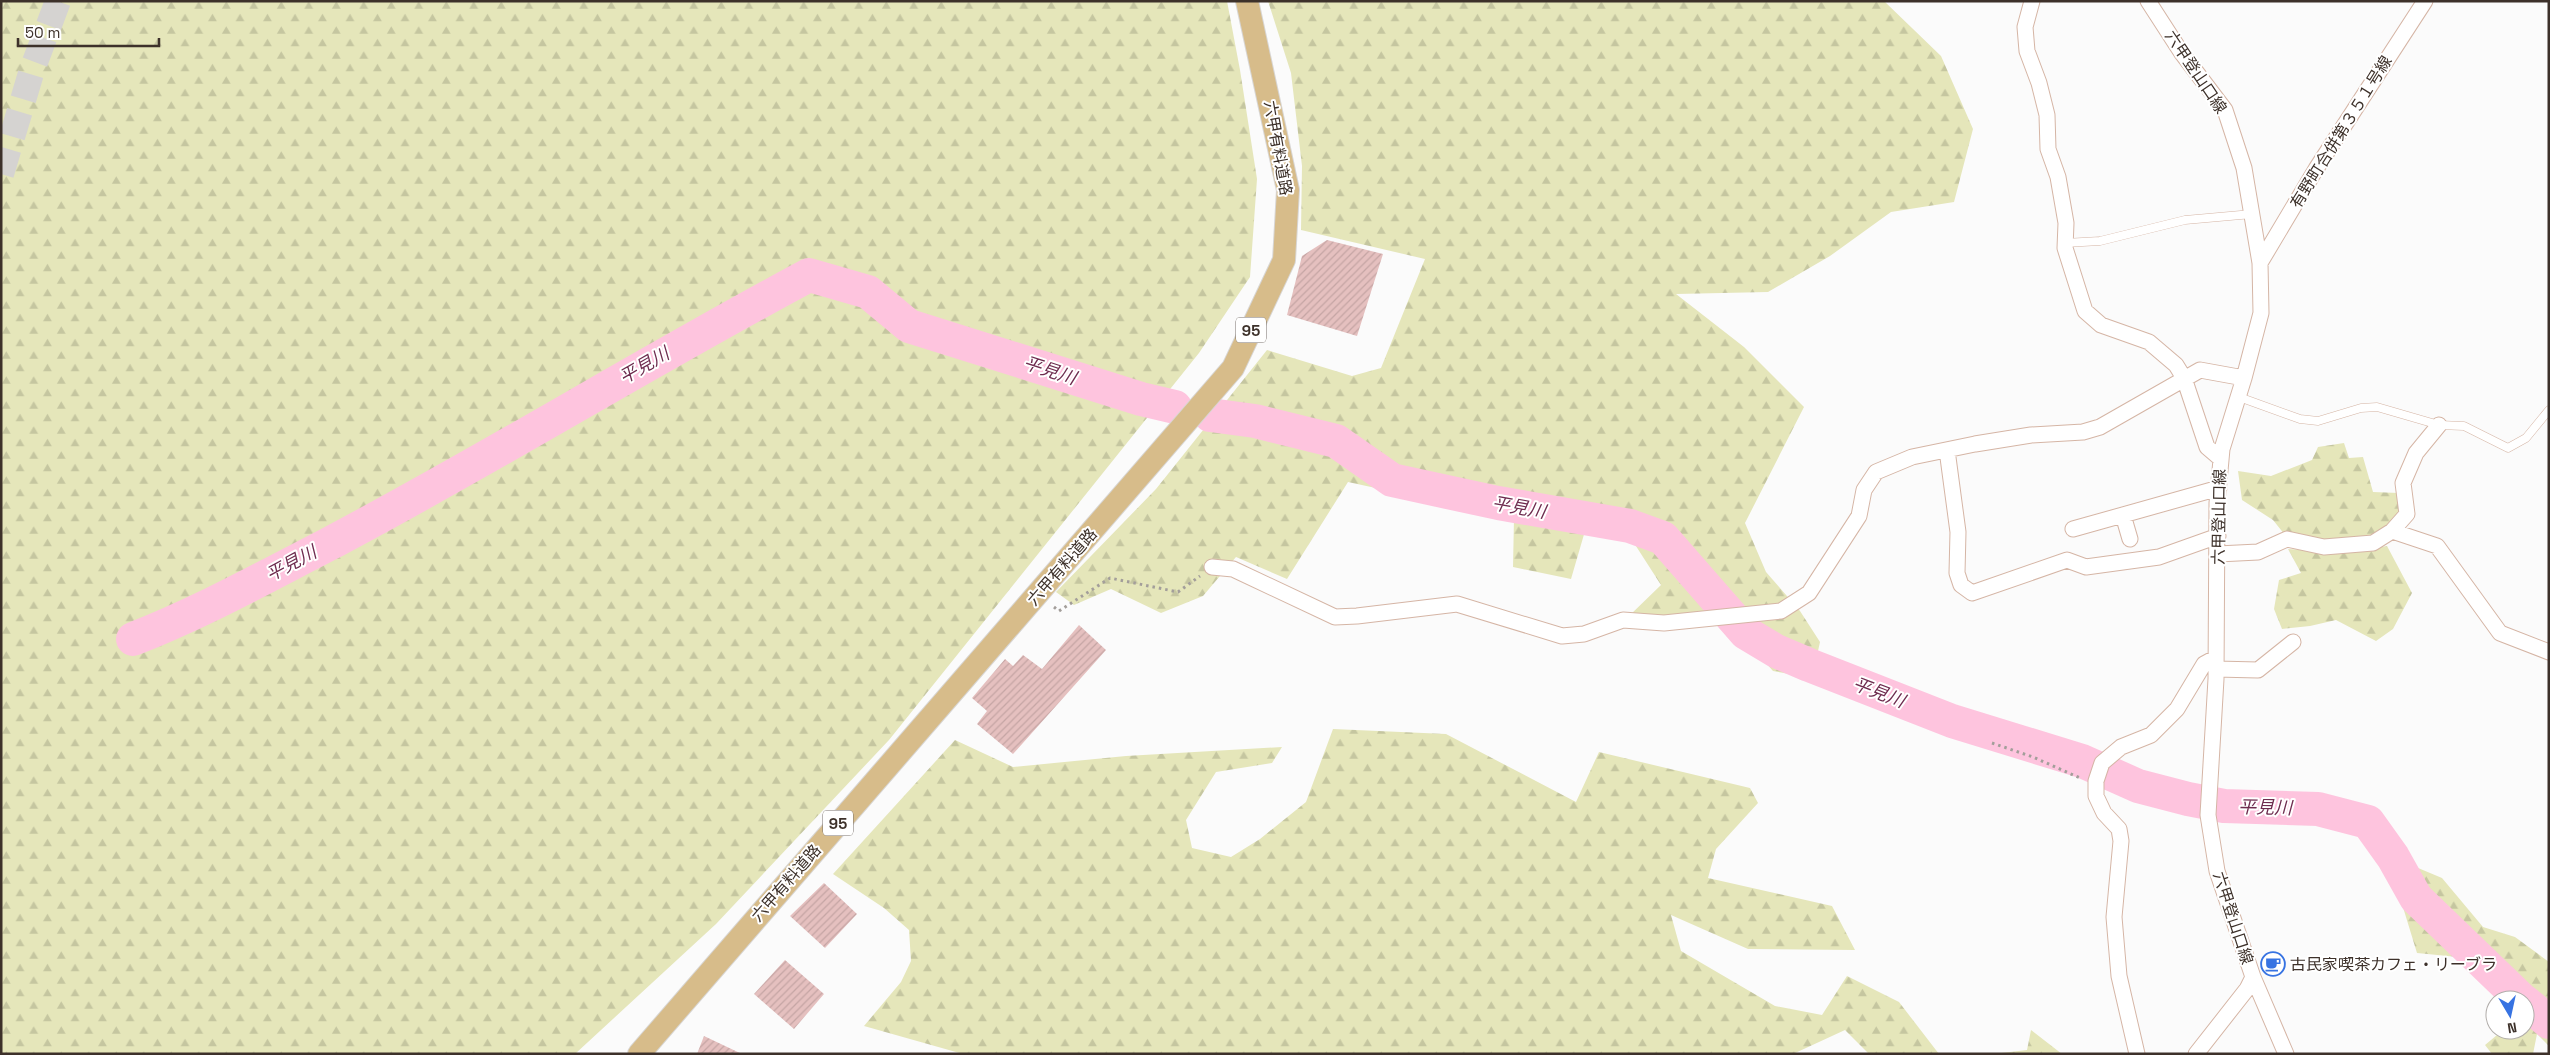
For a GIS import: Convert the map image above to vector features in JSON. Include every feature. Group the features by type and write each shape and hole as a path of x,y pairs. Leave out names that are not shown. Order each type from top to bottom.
{"main road":[{"name":"六甲有料道路","path":"639,1054 1233,368 1284,260 1288,190 1247,1"}],"street":[{"path":"2032,1 2025,27 2027,51 2039,82 2047,114 2048,149 2058,177 2066,223 2065,243 2084,311 2101,325 2149,342 2176,365 2184,378 2206,447 2221,459"},
{"name":"六甲登山口線","path":"2148,1 2181,52 2225,110 2244,168 2260,263 2261,313 2244,378 2222,449 2221,459 2208,816 2217,871 2253,977 2286,1054"},
{"name":"有野町合併第３５１号線","path":"2260,263 2316,169 2425,1"},
{"path":"1212,567 1233,569 1335,617 1457,604 1562,636 1584,634 1623,620 1664,623 1781,612 1809,593 1859,516 1864,490 1876,472 1912,457 2031,435 2083,432 2100,427 2200,370 2244,378"},
{"path":"2218,554 2258,552 2287,539 2324,547 2373,543 2392,531 2407,514 2404,482 2416,453 2438,425"},
{"path":"1947,450 1958,532 1957,573 1961,584 1972,594 2067,560 2086,567 2159,557 2218,536"},
{"path":"2073,529 2219,488"},
{"path":"2123,515 2130,539"},
{"path":"2392,531 2437,546 2500,633 2549,652"},
{"path":"2137,1054 2119,976 2116,946 2114,917 2121,841 2119,829 2104,813 2096,796 2096,783 2102,763 2121,747 2151,735 2177,709 2204,664 2258,670 2293,642"},
{"path":"2196,1054 2247,989 2253,977"}],"lane":[{"path":"2065,243 2100,241 2186,220 2252,214"},
{"path":"2238,397 2300,420 2318,421 2361,408 2377,407 2438,425 2464,426 2508,448 2526,438 2549,410"}],"path":[{"path":"1038,594 1059,611 1110,578 1178,592 1212,567"},
{"path":"1992,743 2033,757 2096,783"}],"green space":[{"path":"1,1 1227,1 1257,179 1250,277 1199,353 889,740 716,924 575,1054 1,1054"},
{"path":"1268,1 1884,1 1941,56 1973,129 1954,202 1891,212 1830,256 1768,292 1676,294 1744,347 1804,407 1745,523 1766,572 1800,611 1820,642 1812,678 1773,671 1722,614 1629,616 1661,585 1634,543 1585,531 1571,579 1513,567 1514,518 1348,482 1287,579 1236,557 1203,596 1161,613 1111,589 1074,605 1056,592 1156,489 1267,350 1352,376 1381,368 1425,259 1301,230 1302,166 1291,73"},
{"path":"2344,443 2349,458 2363,457 2373,492 2399,493 2403,517 2369,540 2323,544 2285,535 2273,520 2242,500 2238,471 2271,476 2312,460 2318,447"},
{"path":"2387,546 2412,593 2393,629 2376,641 2336,620 2310,626 2282,629 2274,609 2279,580 2301,573 2288,549 2349,553"},
{"path":"1333,729 1446,734 1576,802 1599,752 1750,788 1758,803 1716,849 1708,878 1832,906 1855,950 1748,949 1671,915 1681,951 1775,1006 1822,1015 1847,976 1899,1002 1939,1054 1869,1054 1845,1030 1793,1054 963,1054 864,1026 901,982 911,961 909,930 884,908 833,874 955,740 1013,767 1126,756 1282,747 1272,763 1216,772 1186,820 1192,848 1231,857 1260,839 1306,802"},
{"path":"2387,855 2442,878 2483,927 2515,937 2549,962 2549,1046 2537,1034 2533,1054 2492,1054 2485,1045 2491,1040 2535,1040 2535,990 2492,990 2458,957 2417,953"},
{"path":"2031,1030 2062,1054 1993,1054 2027,1050"}],"building":[{"path":"1327,240 1383,254 1357,336 1287,315 1302,256"},
{"path":"1079,625 1106,650 1013,754 977,724 987,711 972,698 1005,659 1013,666 1023,655 1042,669"},
{"path":"824,883 857,914 825,948 790,916"},
{"path":"785,960 824,994 794,1029 754,994"},
{"path":"704,1036 742,1054 697,1054"}],"waterway":[{"name":"平見川","path":"133,639 231,595 327,545 809,275 868,292 909,326 1141,399 1175,407"},
{"name":"平見川","path":"1210,415 1255,421 1336,441 1392,480 1498,503 1630,526 1663,538 1746,633 1776,651 1952,721 2082,761 2138,786 2188,799 2224,806 2318,809 2368,822 2393,857 2416,898 2512,990"},
{"name":"平見川","path":"2535,1010 2549,1022"}],"tunnel":[{"path":"1,174 32,70 58,1"}],"place":[{"name":"古民家喫茶カフェ・リーブラ","path":"2273,964"}]}
